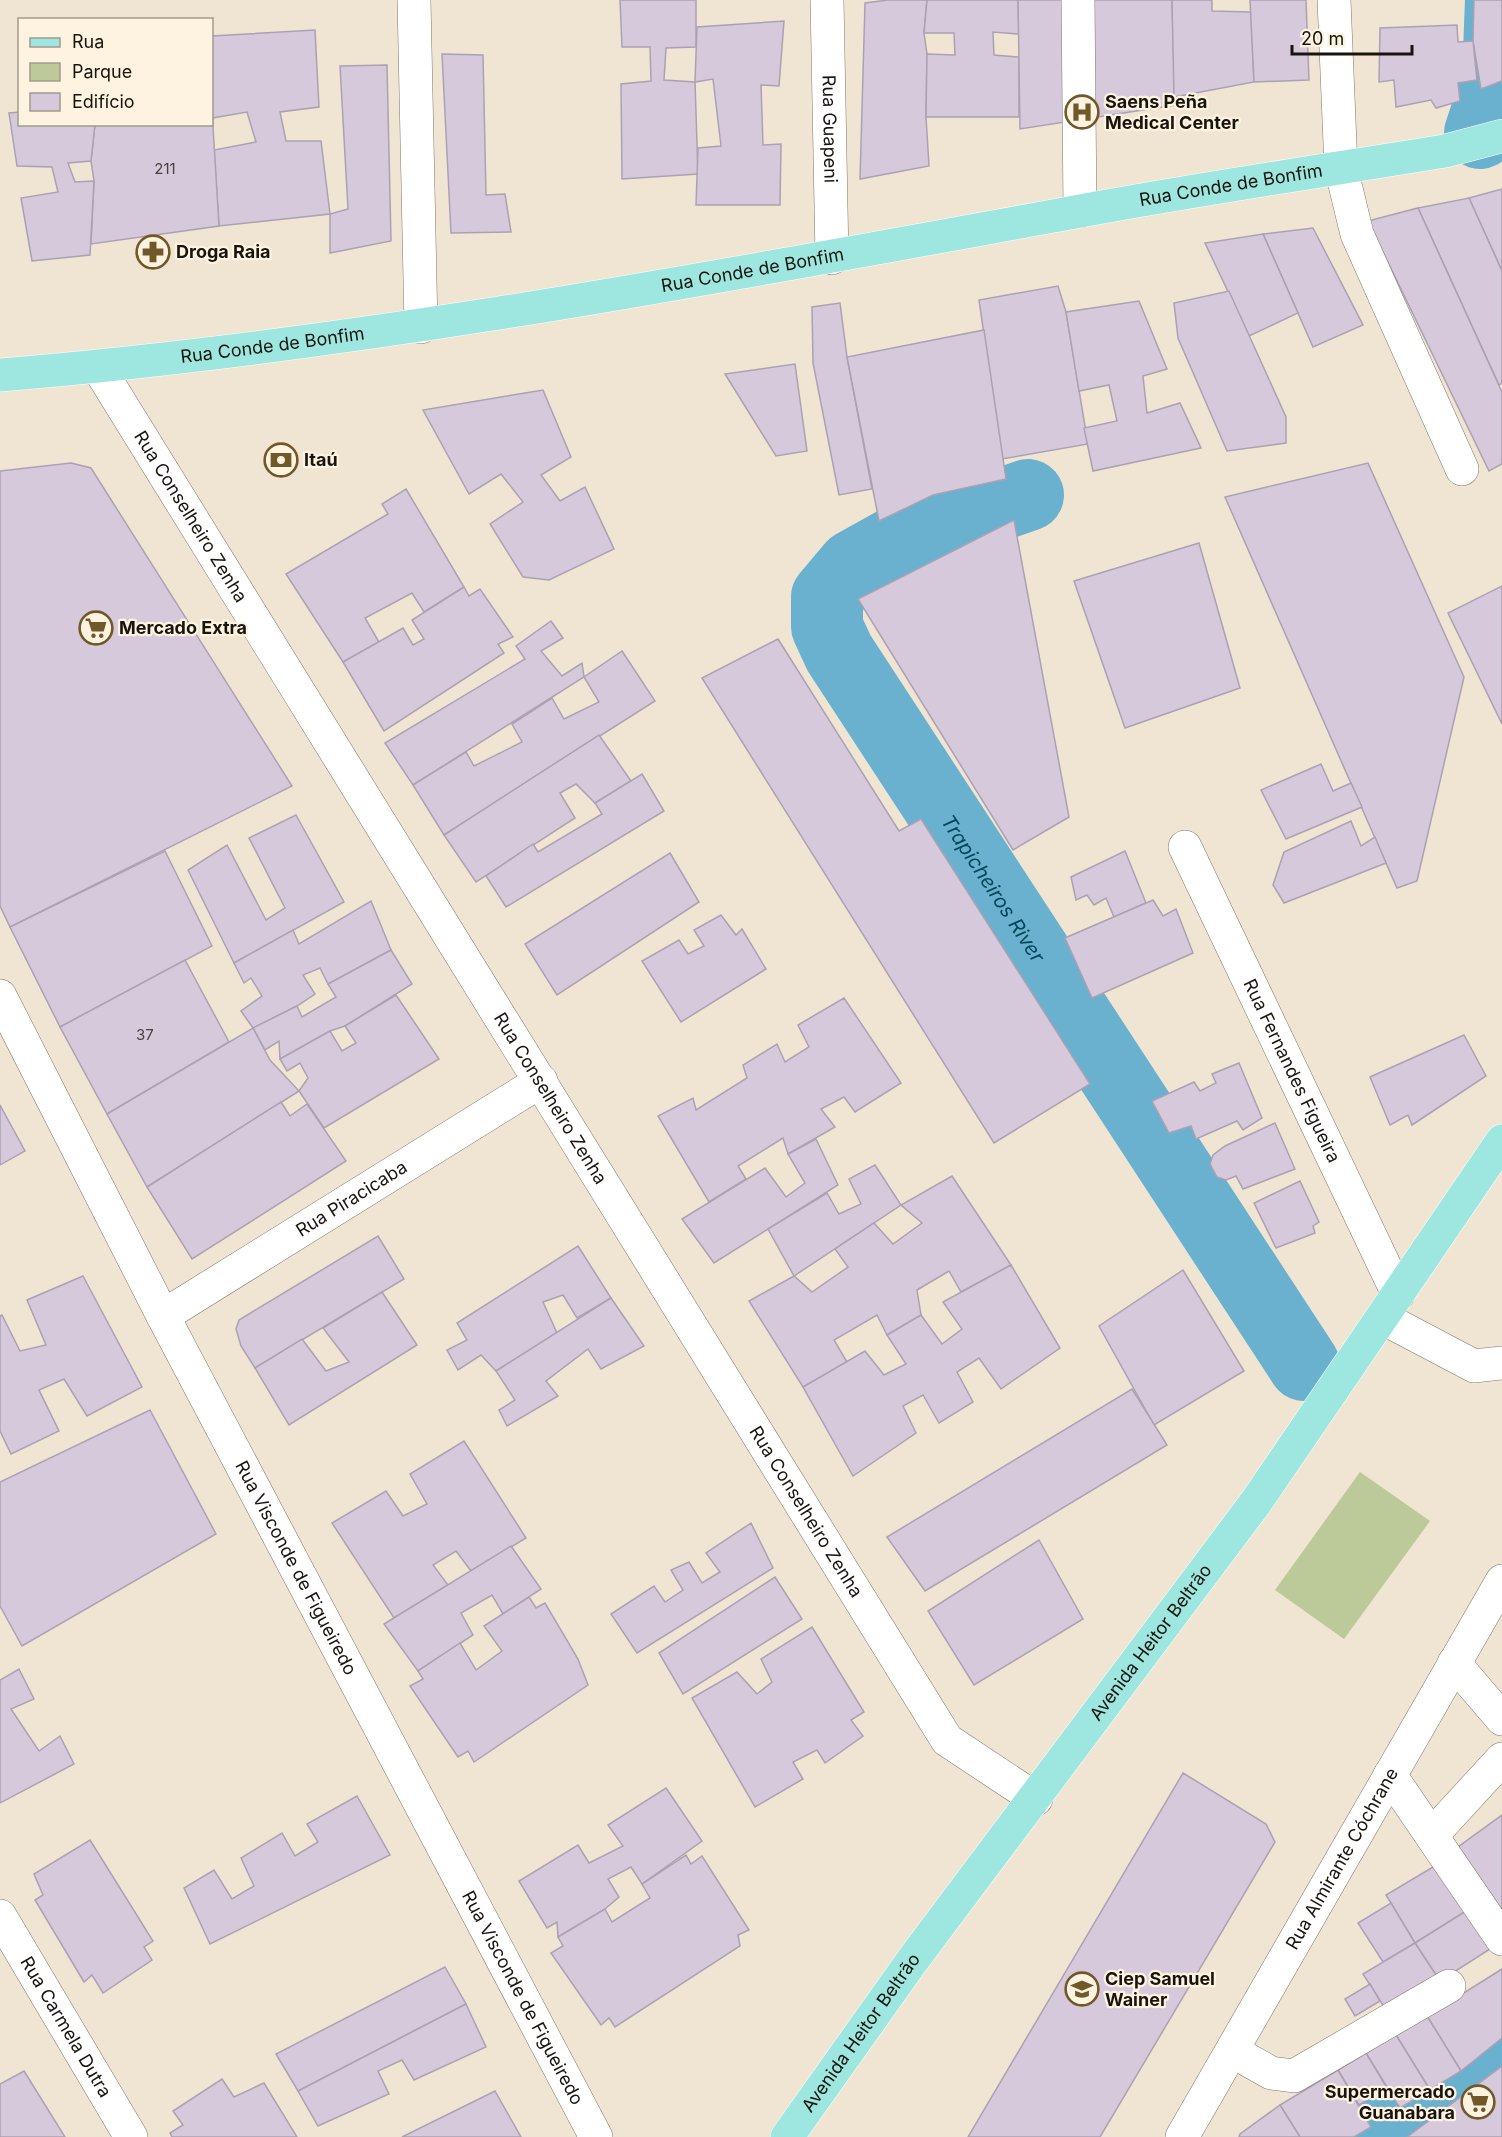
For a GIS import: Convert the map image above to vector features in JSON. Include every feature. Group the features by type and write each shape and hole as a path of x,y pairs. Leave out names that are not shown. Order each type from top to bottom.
{"main road":[{"name":"Rua Conde de Bonfim","path":"0,375 98,366 421,327 832,258 1080,211 1445,151 1502,136"},
{"name":"Avenida Heitor Beltrão","path":"786,2137 912,1961 1036,1799 1256,1502 1502,1141"}],"street":[{"path":"414,0 421,327"},
{"name":"Rua Guapeni","path":"827,0 832,258"},
{"path":"1078,0 1080,211"},
{"path":"1334,0 1341,168 1357,234 1462,469"},
{"name":"Rua Conselheiro Zenha","path":"98,366 947,1740 1036,1799"},
{"name":"Rua Fernandes Figueira","path":"1185,847 1391,1306"},
{"name":"Rua Visconde de Figueiredo","path":"0,996 163,1316 596,2137"},
{"name":"Rua Piracicaba","path":"163,1316 541,1081"},
{"path":"1391,1306 1474,1366 1502,1363"},
{"name":"Rua Almirante Cóchrane","path":"1182,2137 1502,1581"},
{"path":"1454,1663 1502,1719"},
{"path":"1432,1835 1502,1759"},
{"path":"1390,1775 1502,1939"},
{"name":"Rua Carmela Dutra","path":"0,1916 130,2137"},
{"path":"1232,2051 1271,2073 1294,2076 1449,1986"}],"green space":[{"path":"1360,1472 1430,1521 1344,1639 1275,1590"}],"building":[{"path":"620,0 696,0 696,47 666,48 664,80 695,82 698,174 622,179 621,84 651,81 650,47 622,47"},
{"path":"888,0 927,0 924,33 927,54 926,117 929,166 860,179 865,3"},
{"path":"927,0 1018,0 1019,34 993,32 994,55 1019,57 1019,117 926,117 927,54 955,55 954,33 924,33"},
{"path":"1018,0 1172,0 1175,105 1020,129"},
{"path":"1172,0 1212,0 1212,11 1251,12 1254,82 1174,97"},
{"path":"1250,0 1306,0 1309,80 1254,82"},
{"path":"1474,0 1502,0 1502,81 1481,89 1473,41"},
{"path":"784,21 779,86 761,85 763,145 781,144 780,205 696,205 698,148 721,146 713,79 695,82 697,27"},
{"path":"1457,25 1458,42 1473,41 1477,80 1458,83 1460,101 1436,108 1431,100 1396,107 1394,80 1379,82 1380,28"},
{"path":"315,30 319,107 280,112 286,141 321,141 330,214 219,226 214,150 256,142 247,112 213,118 213,36"},
{"path":"442,54 483,55 486,195 505,194 511,232 451,233"},
{"path":"387,65 391,241 330,253 330,214 348,209 340,66"},
{"path":"18,112 18,126 95,126 91,161 68,163 75,182 94,181 90,255 32,261 21,198 58,192 52,167 17,166 9,113"},
{"path":"95,126 213,126 219,226 91,244 94,181 91,161"},
{"path":"1502,189 1502,271 1469,198"},
{"path":"1469,198 1502,271 1502,383 1499,385 1418,208"},
{"path":"1418,208 1502,392 1502,464 1489,471 1368,221"},
{"path":"1313,228 1363,325 1313,347 1263,234"},
{"path":"1263,234 1298,313 1249,336 1205,243"},
{"path":"1058,286 1066,312 1088,444 1002,459 979,300"},
{"path":"1229,291 1286,417 1286,443 1227,451 1178,338 1174,303"},
{"path":"1139,301 1167,369 1143,376 1147,413 1180,403 1201,448 1093,471 1084,428 1117,421 1109,385 1079,391 1066,312"},
{"path":"840,303 847,357 872,489 839,495 813,363 812,307"},
{"path":"984,330 1006,479 933,495 879,521 847,357"},
{"path":"795,364 807,451 776,456 725,374"},
{"path":"543,390 571,457 541,475 560,501 585,487 614,549 549,580 523,577 490,524 523,502 501,474 469,494 423,410"},
{"name":"Mercado Extra","path":"71,463 91,468 292,786 10,927 0,906 0,471"},
{"path":"1368,463 1464,677 1417,881 1397,888 1225,497"},
{"path":"406,489 464,587 424,612 412,593 365,618 379,642 343,662 286,574 388,514 382,504"},
{"path":"1014,520 1069,817 1013,850 858,599"},
{"path":"1199,543 1240,688 1125,728 1074,581"},
{"path":"1502,586 1502,724 1448,613"},
{"path":"464,587 469,596 480,589 513,637 498,644 504,653 384,731 343,662 403,628 413,645 424,639 412,620"},
{"path":"551,621 563,638 541,651 562,676 582,663 584,677 413,785 385,743 525,659 516,646"},
{"path":"778,639 899,831 921,819 1090,1084 994,1143 702,678"},
{"path":"622,651 655,701 444,835 413,785 466,752 474,766 522,742 512,724 552,698 564,719 599,702 584,677"},
{"path":"599,735 631,781 595,803 576,784 560,793 575,818 476,882 444,835"},
{"path":"1321,764 1333,791 1351,783 1362,807 1286,839 1261,790"},
{"path":"642,774 664,811 506,907 486,876 533,844 538,852 602,814 595,803"},
{"path":"296,815 344,902 234,963 188,870 227,845 266,920 285,908 249,838"},
{"path":"1351,821 1361,846 1375,837 1386,863 1284,903 1273,885 1284,852"},
{"path":"165,851 212,946 60,1027 10,927"},
{"path":"1125,851 1146,903 1114,917 1106,898 1094,905 1087,895 1076,900 1071,877"},
{"path":"670,853 699,902 557,995 525,944"},
{"path":"1153,900 1163,916 1176,909 1193,953 1092,998 1065,938"},
{"path":"371,901 391,950 328,984 320,968 303,975 315,994 297,1006 253,1028 241,1011 262,996 251,978 244,983 234,963 293,930 299,944"},
{"path":"721,915 736,935 742,929 766,969 681,1022 642,961 679,940 688,954 704,946 694,930"},
{"path":"391,950 412,984 345,1026 330,1031 280,1059 279,1041 265,1050 253,1028 297,1006 302,1017 336,997 328,984"},
{"path":"185,960 229,1042 107,1114 60,1027"},
{"path":"396,995 439,1059 324,1128 299,1091 308,1078 300,1063 287,1071 280,1059 330,1031 342,1051 356,1043 345,1026"},
{"path":"844,998 901,1083 855,1112 844,1097 821,1109 835,1127 788,1154 783,1138 738,1166 746,1179 709,1202 658,1116 693,1098 696,1110 747,1078 743,1065 777,1044 785,1062 809,1047 798,1025"},
{"path":"253,1028 270,1060 299,1091 147,1187 107,1114"},
{"path":"1464,1035 1486,1076 1412,1125 1408,1115 1390,1125 1370,1077"},
{"path":"1239,1063 1262,1118 1243,1130 1237,1121 1196,1139 1191,1126 1169,1133 1152,1101 1194,1082 1200,1091 1216,1083 1212,1074"},
{"path":"281,1102 290,1116 307,1104 346,1161 192,1259 147,1187"},
{"path":"0,1105 25,1151 0,1165"},
{"path":"1275,1123 1295,1169 1243,1189 1236,1176 1226,1180 1217,1177 1210,1164 1213,1155 1225,1146"},
{"path":"816,1139 838,1185 714,1263 682,1219 765,1168 786,1197 805,1183 788,1154"},
{"path":"875,1165 901,1205 794,1276 768,1229 827,1193 839,1214 861,1204 849,1179"},
{"path":"952,1176 1011,1265 961,1292 949,1271 917,1290 921,1315 887,1335 877,1315 834,1340 847,1362 803,1387 749,1301 794,1276 812,1292 848,1267 835,1249 874,1223 893,1244 922,1223 901,1205"},
{"path":"1300,1181 1319,1222 1313,1226 1315,1233 1276,1248 1254,1203"},
{"path":"378,1236 404,1279 255,1368 241,1346 236,1329 239,1320"},
{"path":"578,1246 611,1298 577,1318 563,1295 543,1302 557,1333 496,1371 481,1355 458,1370 447,1350 467,1340 457,1323"},
{"path":"1011,1265 1060,1348 1001,1389 979,1358 957,1372 973,1402 939,1423 923,1395 903,1406 916,1433 853,1476 803,1387 865,1351 884,1375 906,1364 887,1335 921,1315 942,1344 962,1329 943,1302"},
{"path":"1183,1270 1244,1371 1154,1425 1099,1326"},
{"path":"83,1276 142,1387 87,1416 64,1379 39,1390 59,1431 11,1454 0,1431 0,1316 2,1315 20,1351 46,1345 27,1300"},
{"path":"382,1292 417,1345 289,1425 255,1368 302,1339 326,1371 349,1362 323,1328"},
{"path":"611,1298 644,1346 601,1369 588,1349 546,1381 558,1396 507,1426 499,1410 515,1400 496,1371"},
{"path":"1132,1389 1167,1445 925,1591 887,1537"},
{"path":"150,1410 216,1534 22,1646 0,1606 0,1482"},
{"path":"464,1441 526,1538 471,1571 456,1551 433,1565 448,1585 394,1618 332,1523 386,1491 403,1516 427,1504 410,1474"},
{"path":"751,1523 773,1568 637,1653 611,1614 654,1586 665,1602 683,1590 671,1570 689,1562 702,1583 720,1572 706,1553"},
{"path":"1039,1540 1083,1619 974,1685 928,1611"},
{"path":"511,1546 541,1589 503,1614 492,1595 461,1613 473,1635 418,1671 384,1624"},
{"path":"775,1577 802,1619 683,1694 659,1653"},
{"path":"529,1597 536,1608 545,1603 578,1659 588,1685 474,1762 468,1751 458,1757 410,1686 423,1679 418,1671 460,1643 476,1670 502,1651 484,1626"},
{"path":"812,1627 864,1712 851,1720 863,1736 825,1763 817,1750 793,1762 803,1779 755,1807 692,1698 737,1672 757,1694 772,1682 761,1659"},
{"path":"19,1669 34,1699 11,1709 39,1751 60,1736 74,1764 0,1803 0,1680"},
{"path":"1183,1773 1266,1824 1275,1842 1100,2137 968,2137"},
{"path":"666,1788 702,1841 642,1884 631,1867 608,1879 619,1897 605,1909 558,1937 557,1922 547,1928 519,1881 578,1845 589,1863 623,1846 608,1825"},
{"path":"357,1796 390,1855 210,1944 184,1888 214,1870 232,1899 254,1886 241,1858 282,1833 295,1856 318,1842 307,1824"},
{"path":"1502,1815 1502,1930 1447,1855"},
{"path":"90,1840 153,1941 144,1947 152,1960 103,1993 92,1975 84,1982 35,1900 43,1895 34,1874"},
{"path":"686,1855 691,1864 702,1856 749,1930 738,1935 740,1946 615,2027 609,2018 601,2025 551,1953 563,1946 558,1937 605,1909 612,1922 650,1898 642,1884"},
{"path":"1438,1864 1466,1911 1415,1943 1386,1895"},
{"path":"1391,1903 1415,1943 1383,1962 1358,1923"},
{"path":"1466,1911 1490,1949 1440,1981 1415,1943"},
{"path":"1415,1943 1440,1981 1388,2013 1363,1974"},
{"path":"445,1967 466,2004 298,2091 276,2054"},
{"path":"1502,1969 1502,2038 1461,2071 1427,2016"},
{"path":"1370,1984 1380,2001 1355,2016 1345,1999"},
{"path":"466,2004 486,2047 414,2080 402,2060 378,2071 389,2094 318,2126 298,2091"},
{"path":"1427,2016 1461,2071 1430,2090 1396,2035"},
{"path":"1396,2035 1430,2090 1400,2108 1366,2053"},
{"path":"1366,2053 1387,2088 1359,2105 1338,2070"},
{"name":"Supermercado Guanabara","path":"1502,2066 1502,2137 1407,2137"},
{"path":"1338,2070 1371,2127 1354,2137 1300,2137 1280,2105"},
{"path":"24,2071 65,2137 0,2137 0,2084"},
{"path":"222,2079 234,2097 264,2083 297,2137 172,2137 170,2133 183,2125 173,2111"},
{"path":"495,2091 521,2137 402,2137"},
{"path":"1280,2105 1300,2137 1239,2137 1240,2134"}],"waterway":[{"name":"Trapicheiros River","path":"1480,133 1498,78 1501,0"},
{"name":"Trapicheiros River","path":"1028,495 905,537 853,566 827,597 827,627 839,653 1304,1365"},
{"name":"Trapicheiros River","path":"1376,2137 1438,2099 1502,2047"}],"place":[{"name":"Saens Peña Medical Center","path":"1082,112"},
{"name":"Droga Raia","path":"153,252"},
{"name":"Itaú","path":"281,460"},
{"name":"Mercado Extra","path":"96,628"},
{"name":"Ciep Samuel Wainer","path":"1082,1989"},
{"name":"Supermercado Guanabara","path":"1478,2102"}]}
